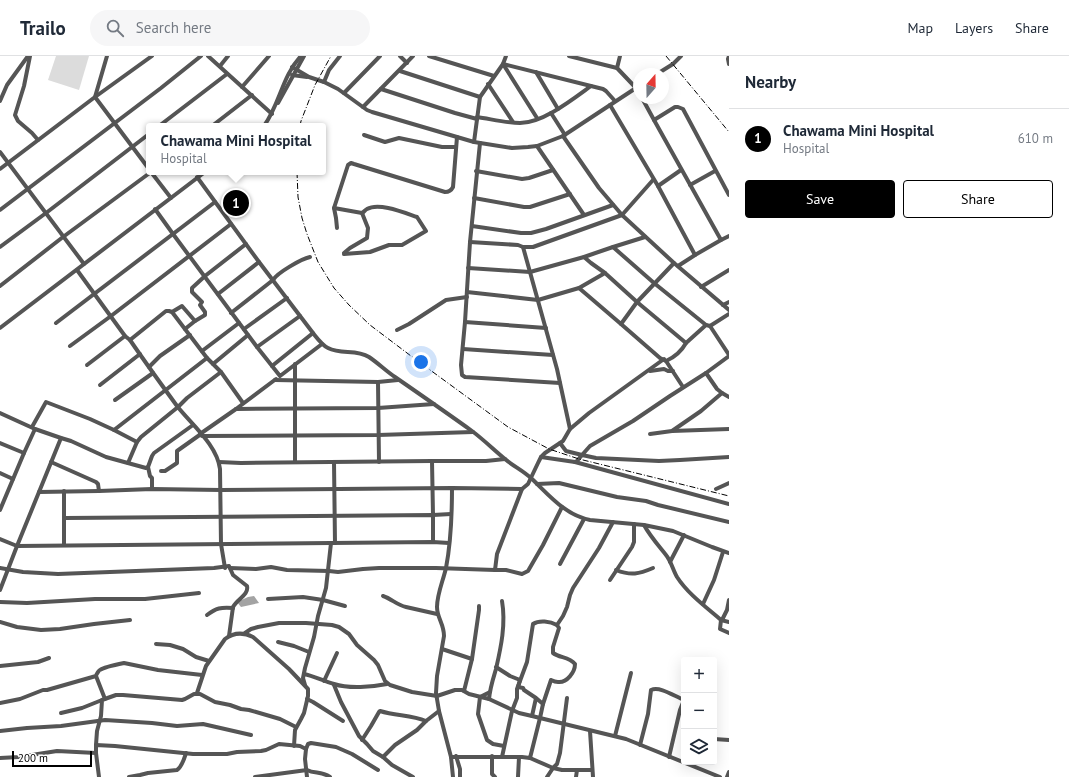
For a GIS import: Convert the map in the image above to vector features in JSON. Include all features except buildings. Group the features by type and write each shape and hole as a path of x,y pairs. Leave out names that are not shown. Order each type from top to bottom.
{"street":[{"path":"0,100 7,86 29,56"},
{"path":"29,56 24,86 15,115 18,121 38,140"},
{"path":"95,97 107,56"},
{"path":"0,169 152,56"},
{"path":"0,210 201,56"},
{"path":"208,56 272,114"},
{"path":"220,66 228,56"},
{"path":"242,87 269,56"},
{"path":"266,123 272,114 288,74 302,56"},
{"path":"275,106 297,69 302,56"},
{"path":"324,82 329,70 340,56"},
{"path":"344,93 380,56"},
{"path":"400,56 407,63"},
{"path":"363,107 400,71 413,56"},
{"path":"429,56 494,76"},
{"path":"474,142 480,97 503,64 506,56"},
{"path":"569,56 617,68 633,82"},
{"path":"617,68 620,56"},
{"path":"667,68 681,56"},
{"path":"729,56 729,64"},
{"path":"503,64 604,90 616,102"},
{"path":"503,64 537,118"},
{"path":"292,67 344,93 367,110 377,114 474,142 512,148 536,146 564,135 633,90"},
{"path":"400,71 480,97"},
{"path":"536,72 558,109"},
{"path":"163,123 227,74"},
{"path":"288,74 293,76 310,77"},
{"path":"488,84 513,122"},
{"path":"380,89 455,114 522,123 530,122 551,113 591,86"},
{"path":"216,123 252,95"},
{"path":"95,97 146,165"},
{"path":"645,104 721,240"},
{"path":"610,105 653,180 658,186 695,255"},
{"path":"654,120 675,108 678,107 683,110 729,195"},
{"path":"551,113 594,181 622,215 701,287 729,310"},
{"path":"364,134 385,142 398,138 442,147 456,147"},
{"path":"0,247 146,136"},
{"path":"337,228 334,208 348,165 351,163 448,192 451,191 453,187 457,137"},
{"path":"480,143 470,242 461,372 463,376 560,383"},
{"path":"536,146 584,215"},
{"path":"0,152 84,264"},
{"path":"476,171 522,179 553,170"},
{"path":"658,186 681,170"},
{"path":"690,185 716,171"},
{"path":"0,286 147,175"},
{"path":"153,175 171,198"},
{"path":"0,328 202,175"},
{"path":"198,178 286,298 322,344 335,351 358,352 369,357 473,432 505,459 531,478 568,512 584,519 644,525 674,531 729,553"},
{"path":"470,242 533,247 622,215 653,180"},
{"path":"474,198 530,207 570,194"},
{"path":"56,323 215,202"},
{"path":"472,226 525,234 546,229 613,205"},
{"path":"334,208 362,213 368,208 378,206 417,217 426,231 402,245 389,246 370,252 344,254 350,248 368,238 368,228 362,213"},
{"path":"156,209 244,330 280,376"},
{"path":"70,346 231,224"},
{"path":"678,266 729,236"},
{"path":"468,268 530,272 591,255 613,246 645,237"},
{"path":"185,329 205,315 205,312 200,305 202,302 191,290 192,288 246,244"},
{"path":"575,462 577,462 590,446 633,421 706,373 729,355 708,326 654,283 613,246"},
{"path":"523,247 553,355 570,429"},
{"path":"591,255 591,263"},
{"path":"231,312 273,280 276,275 296,263 310,257"},
{"path":"584,257 605,273 686,343"},
{"path":"218,294 260,262"},
{"path":"621,324 637,302 674,263"},
{"path":"77,270 130,340 165,390 212,448 219,462 221,490 221,544 225,568"},
{"path":"701,287 729,270"},
{"path":"397,330 446,300 467,294 538,300 580,288 605,273"},
{"path":"580,288 660,358 665,360 683,387"},
{"path":"244,330 286,298"},
{"path":"723,306 729,302"},
{"path":"130,340 166,311 172,312 182,306 195,321"},
{"path":"172,312 207,358 221,372 243,403"},
{"path":"495,570 498,554 522,489 531,478 541,457 563,441 570,429 589,413 645,372 665,360 671,359 681,351 686,343 708,326 729,314"},
{"path":"257,347 300,316"},
{"path":"465,322 546,328"},
{"path":"202,351 239,323"},
{"path":"272,366 313,333"},
{"path":"149,367 190,335"},
{"path":"213,364 248,335"},
{"path":"87,365 126,336"},
{"path":"161,471 165,471 177,463 177,451 201,435 322,344"},
{"path":"463,349 553,355"},
{"path":"100,385 140,354"},
{"path":"114,430 207,358"},
{"path":"295,364 295,462"},
{"path":"645,372 664,369 673,371"},
{"path":"128,463 137,442 141,437 187,398 221,372"},
{"path":"115,400 153,373"},
{"path":"706,373 717,389 729,397"},
{"path":"275,380 378,382 399,380"},
{"path":"378,382 379,462"},
{"path":"672,431 701,411 722,393"},
{"path":"0,510 46,402 83,416 137,442"},
{"path":"236,409 378,408 434,404"},
{"path":"0,413 34,428 71,441 106,457 146,468 148,467"},
{"path":"152,488 152,478 148,467 153,454 193,425"},
{"path":"650,434 672,431 729,429"},
{"path":"201,435 378,435 473,432"},
{"path":"0,590 61,438"},
{"path":"0,442 24,453"},
{"path":"560,443 566,451 596,458 658,461 729,457"},
{"path":"541,457 575,462 729,504"},
{"path":"219,462 486,461 505,459"},
{"path":"432,461 433,542"},
{"path":"51,462 96,482 98,484 99,491"},
{"path":"305,686 303,678 326,588 333,543 335,516 334,462"},
{"path":"0,473 13,479"},
{"path":"716,489 729,483"},
{"path":"537,484 566,484 617,497 646,501 729,522"},
{"path":"39,492 152,488 221,490 433,488 522,489"},
{"path":"452,488 446,568 438,595 437,606 437,614 444,629 437,676 437,696 453,756 460,769 460,777"},
{"path":"64,491 64,545"},
{"path":"0,568 37,573 70,574 225,568 228,566 230,568 256,569 272,567 290,570 338,572 379,568 446,568 506,570 522,574 526,573 562,507"},
{"path":"65,518 451,514"},
{"path":"560,564 584,519"},
{"path":"530,758 543,704 551,680 559,682 564,680 574,671 575,667 573,661 553,653 553,647 559,628 557,625 567,607 573,588 599,548 613,522"},
{"path":"610,580 629,553 634,542 634,524"},
{"path":"644,525 667,555 676,577 682,584 722,620 729,622"},
{"path":"670,562 684,536"},
{"path":"0,539 17,546 449,543"},
{"path":"703,604 714,580 724,552"},
{"path":"229,636 233,608 247,592 248,588 248,586 233,575 230,568"},
{"path":"616,570 633,574 641,573 653,568"},
{"path":"0,602 27,603 95,599 145,599 200,593"},
{"path":"383,596 401,606 437,614"},
{"path":"268,599 303,597 323,600 345,606"},
{"path":"729,600 720,629 729,633"},
{"path":"489,699 504,624 502,601"},
{"path":"464,691 472,659 480,610 479,606"},
{"path":"207,615 214,609 224,607 233,608"},
{"path":"0,622 17,627 42,630 60,630 130,620"},
{"path":"197,693 202,675 209,661 221,643 229,636 245,633 251,629 272,623 286,622 332,625 339,627 348,634 378,665 387,684"},
{"path":"518,687 527,662 533,623 550,622 557,625"},
{"path":"245,633 258,641 289,669 309,692 301,719 294,730 294,746"},
{"path":"278,642 309,652"},
{"path":"156,644 170,645 183,649 196,657 209,661"},
{"path":"442,649 472,659"},
{"path":"324,681 337,653"},
{"path":"0,666 38,662 50,658"},
{"path":"0,703 9,702 43,690 96,676 102,668 124,663 158,670 202,675"},
{"path":"496,667 510,676 520,680 517,689 517,698 512,711 502,756"},
{"path":"614,736 631,673"},
{"path":"304,674 334,685 378,686 387,684 407,691 437,696 458,690 464,691 489,699 512,711 626,739 720,777"},
{"path":"96,676 104,699 96,744 99,777"},
{"path":"334,685 341,702 362,740 373,751 392,765 413,777"},
{"path":"518,687 523,688 543,704"},
{"path":"640,745 648,714 651,690 654,689 664,691 684,700 680,710 669,757"},
{"path":"480,697 490,692"},
{"path":"61,713 82,708 116,695 123,694 182,700 197,693 204,695 215,702 249,710 296,727"},
{"path":"480,697 479,716 487,740 493,744 504,746"},
{"path":"532,716 536,698"},
{"path":"548,777 558,762 567,698"},
{"path":"307,699 343,721"},
{"path":"383,757 395,745 417,730 426,721 440,711"},
{"path":"362,740 379,712 419,718 426,721"},
{"path":"0,731 100,721 117,721 176,726 203,724 251,735"},
{"path":"590,731 593,777"},
{"path":"717,739 729,740"},
{"path":"307,777 305,759 306,749 308,744 311,742 336,747 352,754 378,770"},
{"path":"96,744 186,753 227,754 266,750 279,744 304,747 306,749"},
{"path":"0,758 19,757 57,751 96,753"},
{"path":"129,777 140,776 152,772 177,770 180,768 186,753"},
{"path":"453,756 502,756 530,758 553,768 562,770 592,770"},
{"path":"453,756 453,777"},
{"path":"492,756 492,774 495,777"},
{"path":"518,777 519,757"},
{"path":"546,765 548,777"},
{"path":"255,777 307,770 322,773 330,777"},
{"path":"576,770 576,777"},
{"path":"727,777 729,772"}],"shaded area":[{"path":"56,56 89,56 79,90 48,80"},
{"path":"254,596 259,603 241,607 237,602 248,597"}],"railway":[{"path":"301,123 315,85 331,56"},
{"path":"666,56 729,132"},
{"path":"297,175 298,197 307,234 318,262 334,288 370,325 411,356 508,427 549,449 579,459 729,496"}],"place":[{"name":"Chawama Mini Hospital","path":"236,203"}]}
